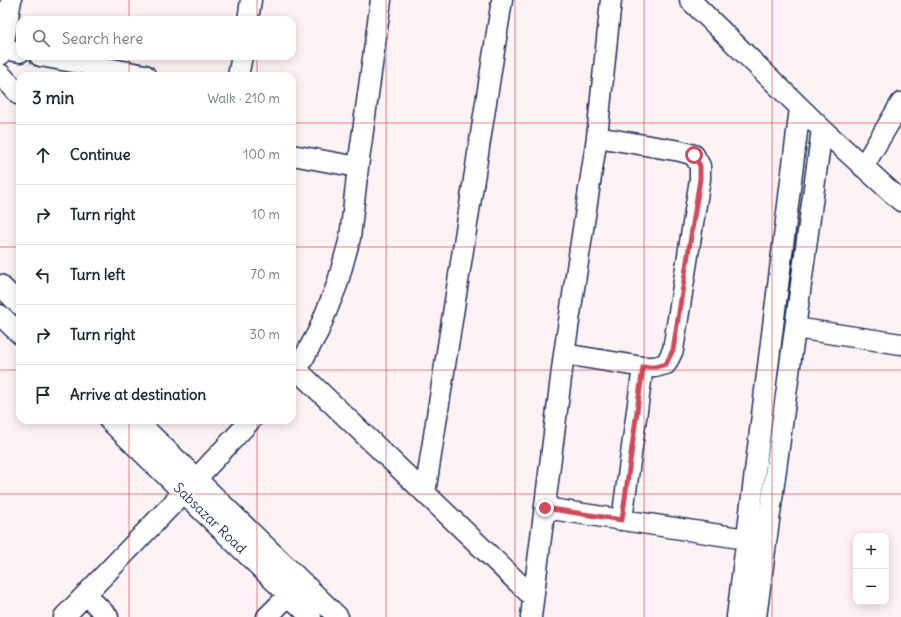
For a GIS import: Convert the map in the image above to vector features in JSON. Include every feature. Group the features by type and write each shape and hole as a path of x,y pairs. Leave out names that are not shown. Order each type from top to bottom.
{"street":[{"path":"8,52 11,0"},
{"path":"249,16 251,0"},
{"path":"296,367 318,332 337,285 350,238 358,167 381,0"},
{"path":"425,493 502,0"},
{"path":"531,617 564,354 597,137 611,0"},
{"path":"690,0 822,129 901,201"},
{"path":"62,60 128,72"},
{"path":"239,72 241,60"},
{"path":"0,74 16,91"},
{"path":"863,167 901,103"},
{"path":"737,617 800,108"},
{"path":"756,617 822,129"},
{"path":"564,354 643,367 655,367 666,364 673,350 700,179 700,166 694,155 680,151 597,137"},
{"path":"296,156 358,167"},
{"path":"0,285 16,301"},
{"path":"0,315 16,330"},
{"path":"796,328 901,344"},
{"path":"622,520 643,367"},
{"path":"296,372 533,597"},
{"name":"Sabsazar Road","path":"114,424 190,486"},
{"path":"139,424 190,486 295,588 338,617"},
{"path":"64,617 247,424"},
{"path":"545,508 767,542"},
{"path":"267,617 295,588"},
{"path":"295,588 311,617"},
{"path":"86,595 108,617"}],"route":[{"path":"545,508 622,520 643,367 655,367 666,364 673,350 700,179 700,166 694,155"}]}
